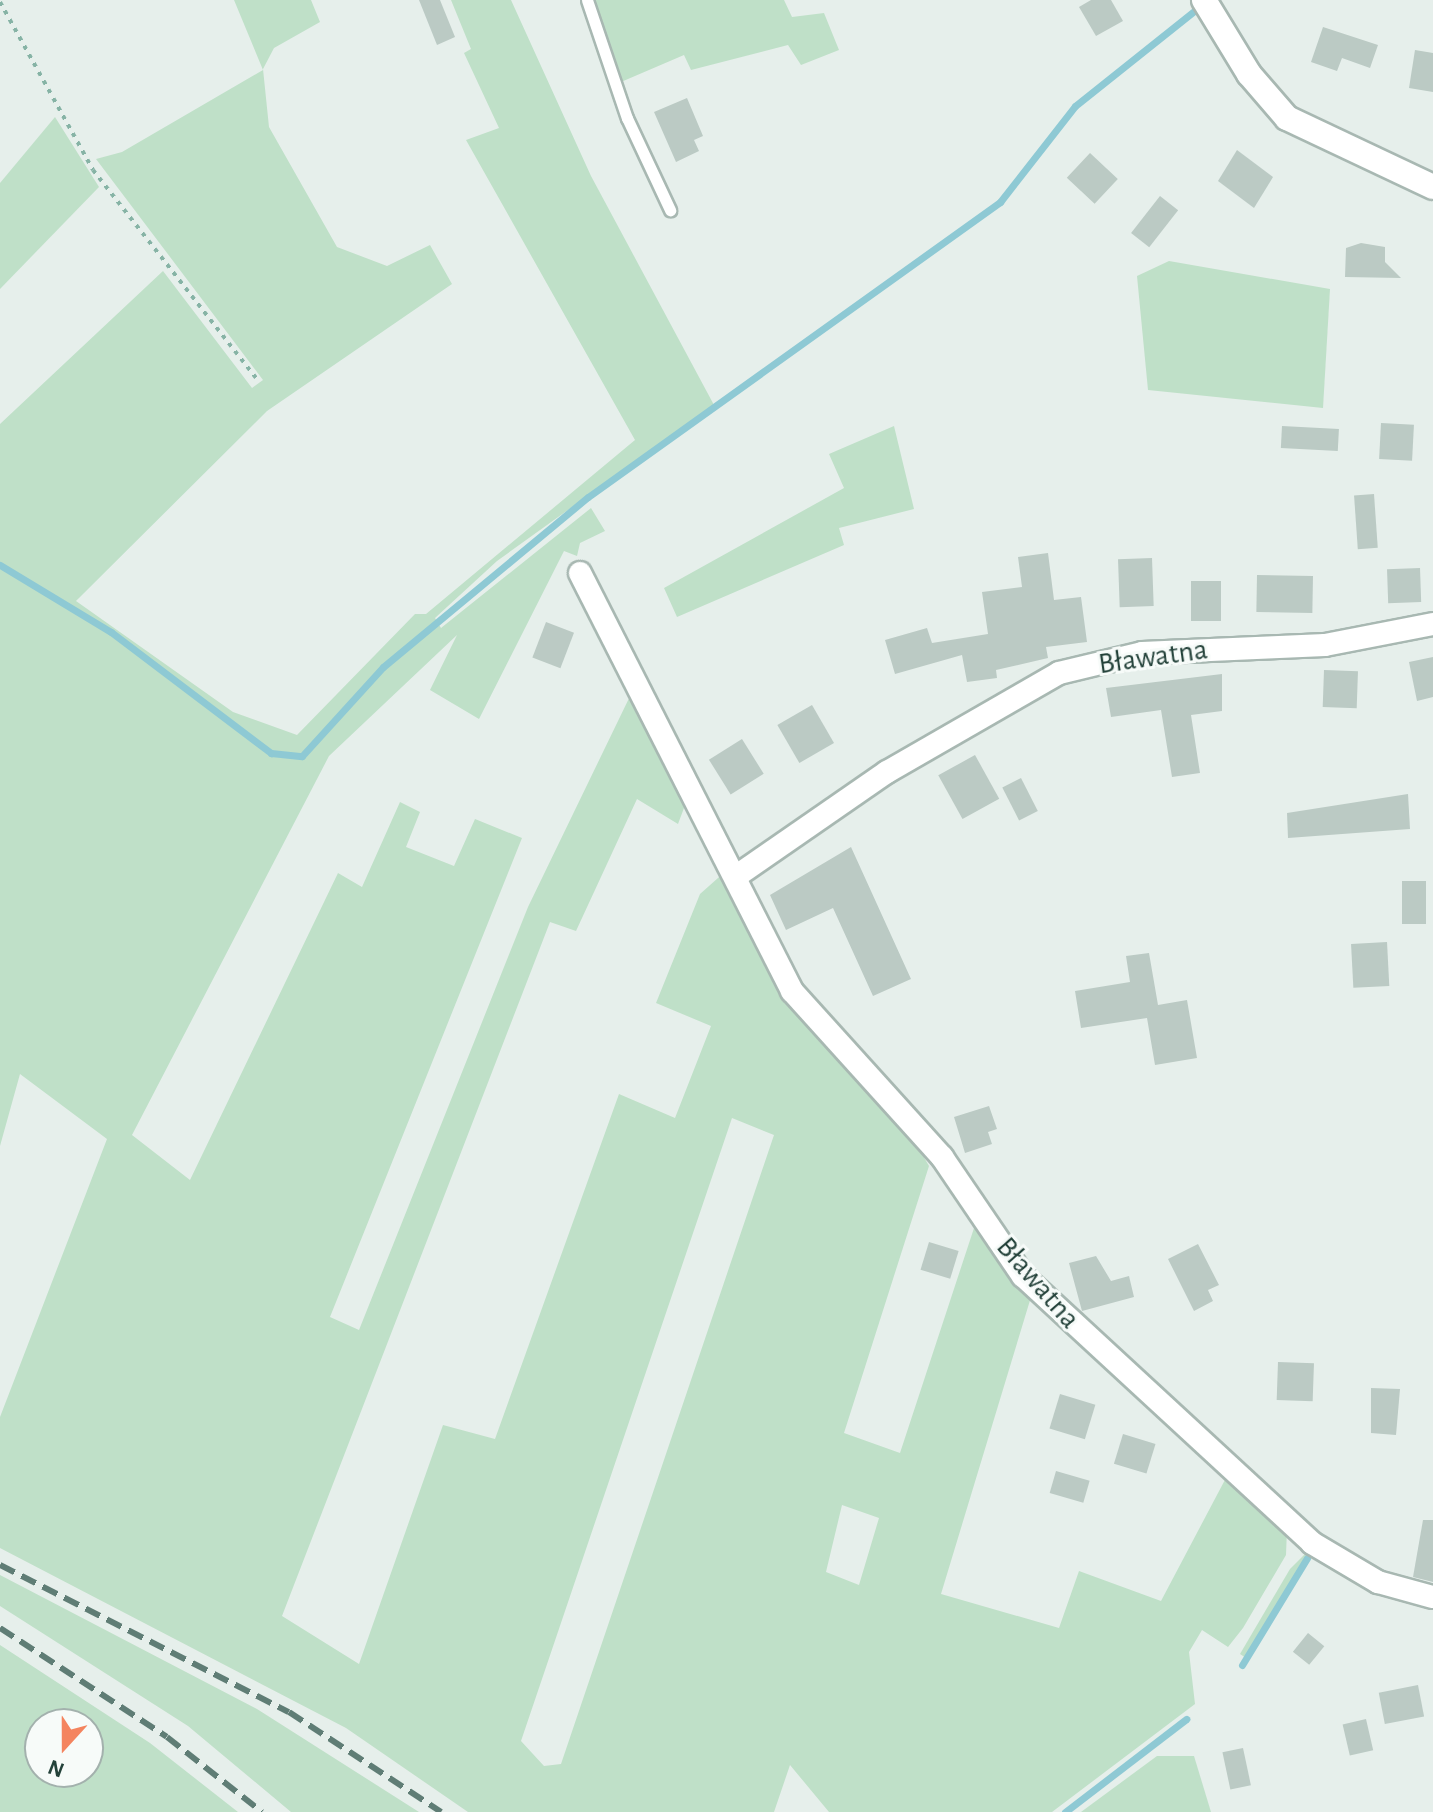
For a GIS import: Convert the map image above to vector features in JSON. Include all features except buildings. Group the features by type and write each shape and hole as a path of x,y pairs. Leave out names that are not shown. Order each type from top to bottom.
{"street":[{"path":"1208,8 1287,118 1433,187"},
{"name":"Bławatna","path":"580,573 738,875 758,932 792,991 942,1157 1023,1276 1312,1543 1378,1582 1433,1597"},
{"name":"Bławatna","path":"738,875 887,772 1059,673 1142,653 1325,645 1433,624"}],"lane":[{"path":"587,0 627,118 670,210"}],"path":[{"path":"0,2 93,170 256,378"}],"green space":[{"path":"234,0 311,0 320,22 274,48 263,69 269,127 337,247 387,266 430,245 452,284 267,411 76,601 233,712 297,735 415,614 426,614 635,440 466,140 499,128 464,53 471,49 451,0 511,0 591,176 714,405 497,561 435,618 441,628 591,508 605,531 580,543 577,556 564,551 479,719 430,690 457,635 329,756 132,1135 190,1180 338,873 362,887 400,802 420,812 406,847 454,866 475,819 522,838 330,1317 359,1330 528,907 633,690 687,800 678,824 637,799 576,931 550,922 282,1616 359,1664 443,1425 495,1439 619,1094 675,1118 711,1026 656,1003 700,894 727,870 800,1019 907,1128 929,1166 844,1433 900,1453 975,1225 1031,1297 941,1594 1059,1628 1079,1571 1161,1601 1227,1476 1287,1529 1286,1555 1243,1628 1228,1647 1202,1630 1189,1652 1195,1704 1052,1812 829,1812 790,1765 774,1812 468,1812 346,1728 0,1548 0,1417 107,1139 20,1074 0,1146 0,424 163,271 252,388 263,380 96,159 122,152 263,70","holes":["732,1118 774,1135 561,1764 544,1766 521,1741","842,1505 879,1518 859,1585 826,1572"]},
{"path":"593,0 784,0 792,17 824,13 839,50 801,65 788,45 691,70 684,55 621,82"},
{"path":"55,117 99,187 0,289 0,183"},
{"path":"1169,261 1330,289 1323,408 1148,390 1137,276"},
{"path":"894,426 914,509 839,528 844,545 677,617 664,588 844,488 829,454"},
{"path":"1310,1549 1249,1660 1240,1654 1290,1569"},
{"path":"0,1575 257,1709 419,1812 291,1812 188,1726 0,1606"},
{"path":"0,1645 96,1708 24,1708 24,1788 104,1788 104,1713 150,1743 238,1812 0,1812"},
{"path":"1157,1756 1194,1756 1211,1812 1081,1812"}],"waterway":[{"path":"0,565 111,632 271,753 302,756 383,667 588,497 1000,202 1075,106 1203,4"},
{"path":"1242,1665 1307,1558"},
{"path":"1065,1812 1186,1719"}],"railway":[{"path":"0,1565 289,1712 441,1812"},
{"path":"0,1628 167,1737 262,1812"}]}
